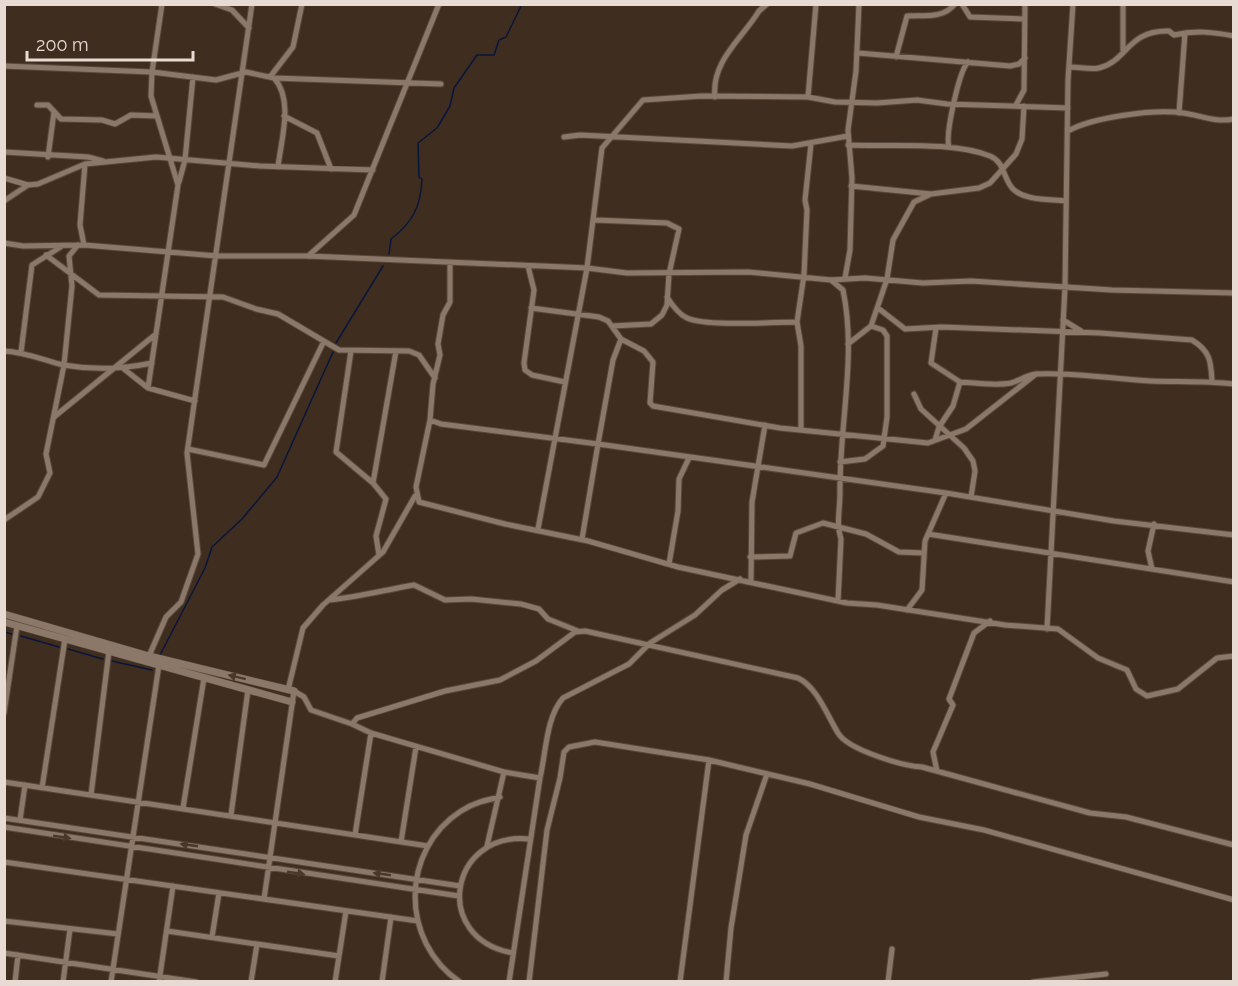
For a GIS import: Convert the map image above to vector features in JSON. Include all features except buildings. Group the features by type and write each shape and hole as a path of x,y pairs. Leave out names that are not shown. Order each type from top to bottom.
{"street":[{"path":"162,4 152,72 151,96 178,185"},
{"path":"215,4 232,10 249,28"},
{"path":"149,656 166,617 181,602 198,554 188,449 252,4"},
{"path":"272,78 293,47 302,4"},
{"path":"308,256 354,215 439,4"},
{"path":"715,97 714,83 719,66 759,10 767,4"},
{"path":"808,97 816,4"},
{"path":"845,278 850,250 852,186 848,136 858,54 859,4"},
{"path":"896,57 907,16 936,16 950,10 955,4"},
{"path":"962,4 970,17 1023,20"},
{"path":"1016,105 1024,90 1023,20 1025,4"},
{"path":"1047,630 1065,287 1068,108 1073,4"},
{"path":"1123,4 1123,50"},
{"path":"1070,66 1096,68 1104,66 1149,32 1169,31 1174,35 1212,32 1233,36"},
{"path":"1179,113 1185,33"},
{"path":"858,54 1014,66 1025,58"},
{"path":"949,147 953,104 960,86 962,69 968,62"},
{"path":"4,66 152,72 216,80 243,72 272,78 441,84"},
{"path":"148,388 178,185 186,160 193,77"},
{"path":"272,78 282,89 284,116 278,167"},
{"path":"538,529 587,268 595,220 602,148 643,100 808,97 835,102 877,103 918,100 953,104 1068,108"},
{"path":"37,105 48,105 61,119 102,120 116,124 130,115 157,116"},
{"path":"852,186 931,194 985,186 1004,169 1016,154 1022,140 1024,106"},
{"path":"48,157 54,112"},
{"path":"1068,131 1081,125 1130,115 1179,113 1217,121 1233,119"},
{"path":"284,116 317,133 331,169"},
{"path":"564,137 612,137 792,146 848,136"},
{"path":"801,430 801,346 797,322 804,275 807,210 805,200 811,144"},
{"path":"848,145 949,147 988,156 1004,169 1015,190 1026,195 1066,201"},
{"path":"4,152 48,157 88,157 108,162"},
{"path":"4,201 28,185 56,178 85,164 156,157 278,167 373,170"},
{"path":"81,245 80,225 85,164"},
{"path":"4,178 28,185"},
{"path":"848,344 872,326 887,279 893,240 914,202 931,194"},
{"path":"595,220 675,225 680,234 669,274 667,305 657,322 612,326"},
{"path":"4,243 23,246 81,245 217,256 308,256 587,268 606,272 669,274 748,272 804,275 831,280 887,279 923,283 971,281 1233,293"},
{"path":"4,520 38,497 50,473 46,454 64,365 72,286 69,256 81,245"},
{"path":"21,352 32,265 63,246"},
{"path":"46,255 99,295 163,294 223,297 278,314 339,350 409,351 419,355 435,378"},
{"path":"264,899 292,702 291,691 303,628 329,600 379,555 403,522 415,496 419,462 430,420 440,355 438,344 443,315 450,302 450,263"},
{"path":"528,266 534,290 525,370 532,375 565,381"},
{"path":"831,280 843,290 848,344 839,478 838,526 841,539 838,601"},
{"path":"667,297 678,313 689,319 742,323 797,322"},
{"path":"531,308 578,312 599,317 612,326 621,339 644,351 653,362 650,404 653,406 765,425 884,441 928,443 966,429 1035,374"},
{"path":"878,308 905,329 1082,332 1192,340 1201,345 1211,359 1212,381"},
{"path":"1063,320 1082,332"},
{"path":"840,462 872,456 880,450 884,441 887,336 883,330 872,326"},
{"path":"936,328 931,363 960,382 1012,383 1020,377 1035,374 1060,376 1091,374 1151,381 1212,381 1233,384"},
{"path":"53,418 112,368 157,334"},
{"path":"582,539 613,360 621,339"},
{"path":"188,449 264,465 324,341"},
{"path":"4,351 21,352 64,365 124,369 152,363"},
{"path":"351,351 336,452 373,483 386,500 376,536 379,555"},
{"path":"373,483 396,351"},
{"path":"124,369 148,388 195,401"},
{"path":"935,440 939,427 953,406 960,382"},
{"path":"914,394 921,409 973,461 975,471 971,497"},
{"path":"430,420 441,424 946,493 1114,521 1233,535"},
{"path":"751,582 750,556 756,467 765,425"},
{"path":"669,564 678,511 679,479 689,458"},
{"path":"907,610 922,590 924,553 928,534 946,493"},
{"path":"415,496 419,502 457,513 582,539 669,564 838,601 1047,630 1058,629 1098,658 1127,670 1136,688 1148,696 1178,689 1217,658 1233,656"},
{"path":"750,556 790,555 796,533 823,523 866,534 899,552 924,553"},
{"path":"1152,569 1148,551 1154,524"},
{"path":"928,534 1233,582"},
{"path":"509,981 529,839 540,778 558,704 563,698 629,664 650,643 695,615 722,590 740,579"},
{"path":"329,600 362,597 371,592 389,591 414,585 445,600 471,599 521,604 539,609 548,619 580,632 650,643 798,678 810,684 843,740 908,766 937,771 1090,813 1126,817 1233,845"},
{"path":"4,614 149,656 291,691 304,697 311,710 371,733 504,772 540,778"},
{"path":"937,771 933,752 952,705 949,699 974,633 990,621"},
{"path":"4,622 292,702"},
{"path":"4,713 18,626"},
{"path":"352,724 357,718 445,691 500,680 536,661 569,636 580,632"},
{"path":"42,788 65,639"},
{"path":"91,795 109,651"},
{"path":"111,981 159,665"},
{"path":"183,808 204,678"},
{"path":"231,815 248,690"},
{"path":"355,834 371,733"},
{"path":"529,981 547,830 564,752 569,747 596,742 709,760 810,784 919,817 984,830 1233,900"},
{"path":"401,842 416,747"},
{"path":"680,981 709,760"},
{"path":"487,846 504,772"},
{"path":"726,981 731,928 746,835 767,774"},
{"path":"4,782 275,821 428,846"},
{"path":"20,820 25,785"},
{"path":"460,981 438,963 427,947 417,921 414,891 416,879 428,846 445,824 461,811 479,802 500,796"},
{"path":"4,818 460,886"},
{"path":"4,827 414,891 459,896"},
{"path":"513,953 486,944 475,935 463,917 459,896 460,886 470,862 487,846 516,838 529,839"},
{"path":"4,862 417,921"},
{"path":"160,979 173,886"},
{"path":"212,937 219,893"},
{"path":"335,981 346,911"},
{"path":"382,981 391,917"},
{"path":"4,921 118,934"},
{"path":"63,981 70,929"},
{"path":"167,931 339,956"},
{"path":"251,981 257,944"},
{"path":"888,981 892,949"},
{"path":"4,953 113,969 160,979 196,981"},
{"path":"15,981 18,955"},
{"path":"1033,981 1106,974"}],"waterway":[{"path":"389,254 391,239 410,220 420,198 422,179 419,177 418,143 437,128 450,106 454,88 477,55 494,55 499,40 506,37 522,4"},
{"path":"336,343 383,266"},
{"path":"160,655 205,568 212,547 242,519 277,477 333,352"},
{"path":"4,632 12,634"},
{"path":"21,636 59,647"},
{"path":"68,649 103,659"},
{"path":"112,661 152,670"}]}
